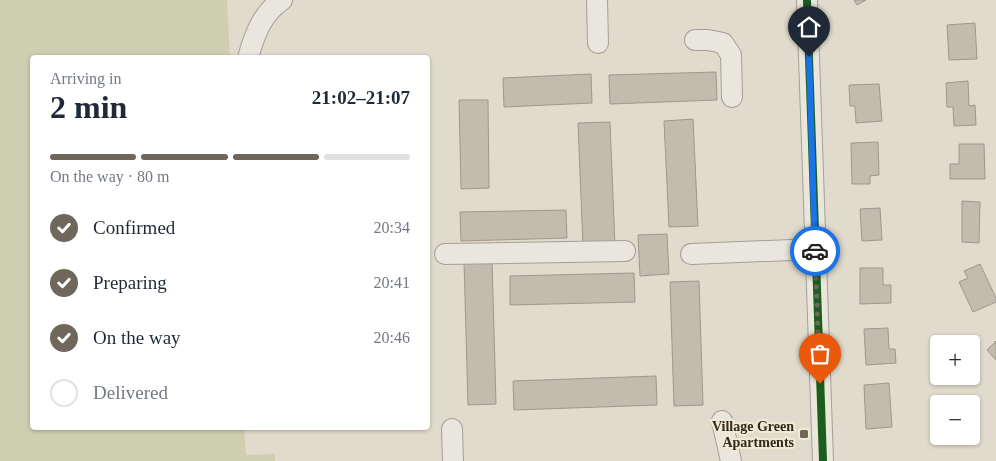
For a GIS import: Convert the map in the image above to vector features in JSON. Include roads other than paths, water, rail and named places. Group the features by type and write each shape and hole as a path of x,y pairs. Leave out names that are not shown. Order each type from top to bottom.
{"street":[{"path":"249,55 262,20 282,0"},
{"path":"598,0 598,43"},
{"path":"807,0 823,461"},
{"path":"695,40 723,43 730,55 732,97"},
{"path":"691,254 815,249"},
{"path":"445,254 625,251"},
{"path":"722,421 731,461"},
{"path":"452,429 453,461"}],"place":[{"name":"Village Green Apartments","path":"804,434"}]}
